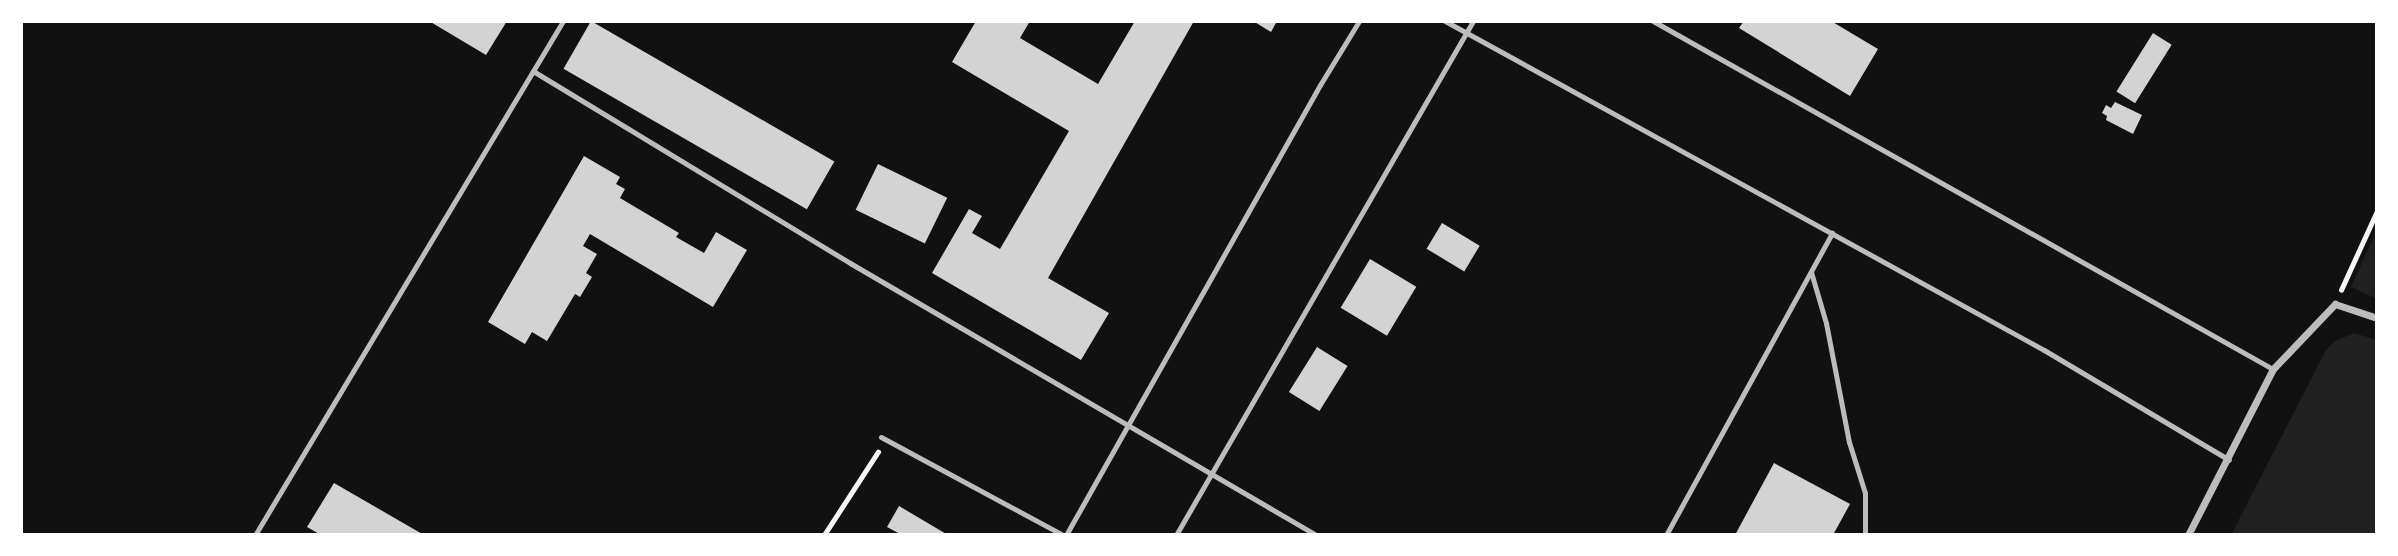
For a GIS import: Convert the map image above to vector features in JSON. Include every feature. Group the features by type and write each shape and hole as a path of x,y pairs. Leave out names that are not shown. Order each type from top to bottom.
{"street":[{"path":"2188,535 2229,460 2273,369 2335,304 2377,318"}],"lane":[{"path":"256,535 563,21"},
{"path":"883,439 1064,535 1359,21"},
{"path":"1445,21 2043,350 2229,460"},
{"path":"1176,535 1473,21"},
{"path":"1653,21 2273,369"},
{"path":"533,71 1315,535"},
{"path":"1666,535 1832,233"},
{"path":"1811,272 1826,323 1849,442 1864,493 1865,535"}],"path":[{"path":"2335,304 2377,211"},
{"path":"824,535 883,439"}],"shaded area":[{"path":"2377,230 2377,299 2351,287"},
{"path":"2354,333 2377,340 2377,535 2231,535 2326,350 2335,341"}],"building":[{"path":"429,21 507,21 486,55"},
{"path":"591,21 834,162 807,209 564,69"},
{"path":"976,21 1030,21 1020,38 1098,84 1135,21 1194,21 1048,278 1109,313 1081,360 932,273 969,209 982,216 972,233 1000,249 1069,131 952,62"},
{"path":"1253,21 1277,21 1271,32"},
{"path":"1744,21 1831,21 1878,49 1850,96 1739,28"},
{"path":"2153,33 2172,45 2135,103 2116,92"},
{"path":"2115,102 2142,115 2133,134 2106,120 2107,116 2102,113 2106,105 2111,108"},
{"path":"584,156 620,177 616,184 625,189 620,198 679,233 676,237 704,253 716,232 747,250 713,307 590,234 583,246 597,254 586,273 592,277 580,297 575,294 547,341 532,332 525,344 488,322"},
{"path":"878,164 947,198 925,244 856,210"},
{"path":"1442,223 1480,246 1464,271 1427,249"},
{"path":"1370,259 1416,287 1387,336 1341,308"},
{"path":"1317,347 1348,366 1319,411 1289,392"},
{"path":"1774,463 1850,504 1833,535 1735,535"},
{"path":"334,483 424,535 321,535 307,527"},
{"path":"899,506 948,535 902,535 887,527"}]}
